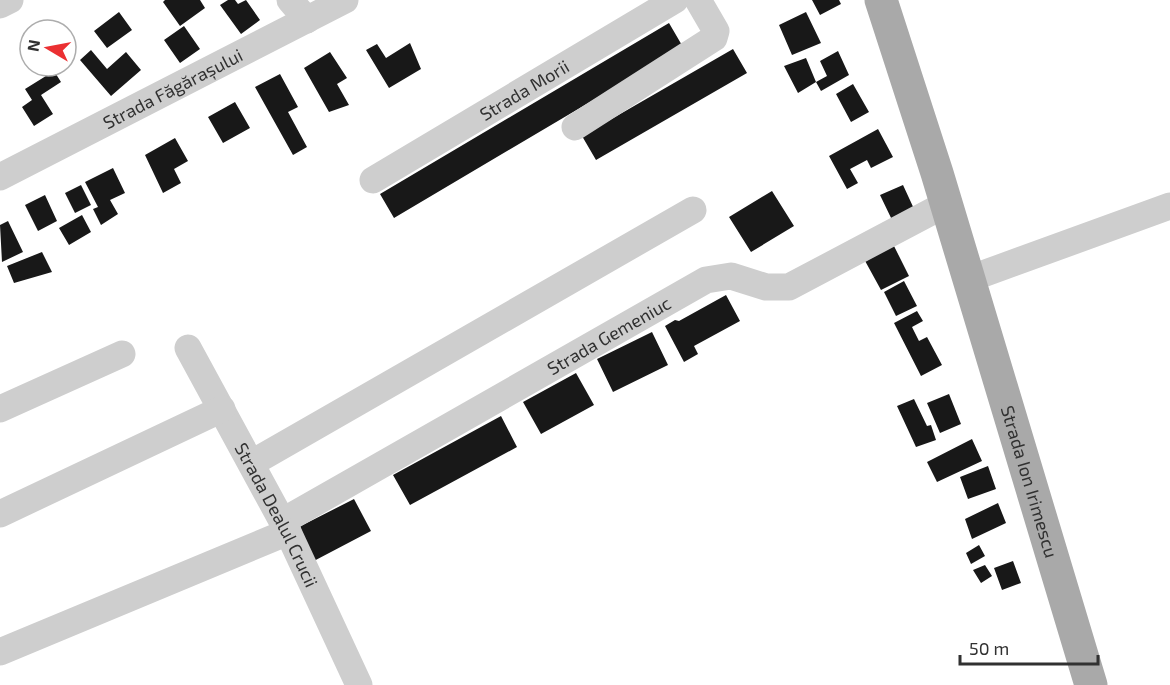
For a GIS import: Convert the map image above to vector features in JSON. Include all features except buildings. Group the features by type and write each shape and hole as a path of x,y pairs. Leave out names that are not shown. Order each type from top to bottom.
{"main road":[{"name":"Strada Ion Irimescu","path":"881,0 969,279 1091,685"}],"street":[{"path":"0,5 10,0"},
{"path":"290,0 307,20"},
{"name":"Strada Făgărașului","path":"0,177 345,0"},
{"name":"Strada Morii","path":"373,180 675,0"},
{"path":"575,127 714,38 717,31 698,0"},
{"name":"Strada Gemeniuc","path":"0,652 285,526 706,280 732,276 766,287 789,286 946,204"},
{"path":"969,279 1170,206"},
{"path":"252,463 693,210"},
{"name":"Strada Dealul Crucii","path":"188,348 285,526 358,685"},
{"path":"0,409 122,354"},
{"path":"0,514 222,409"}]}
